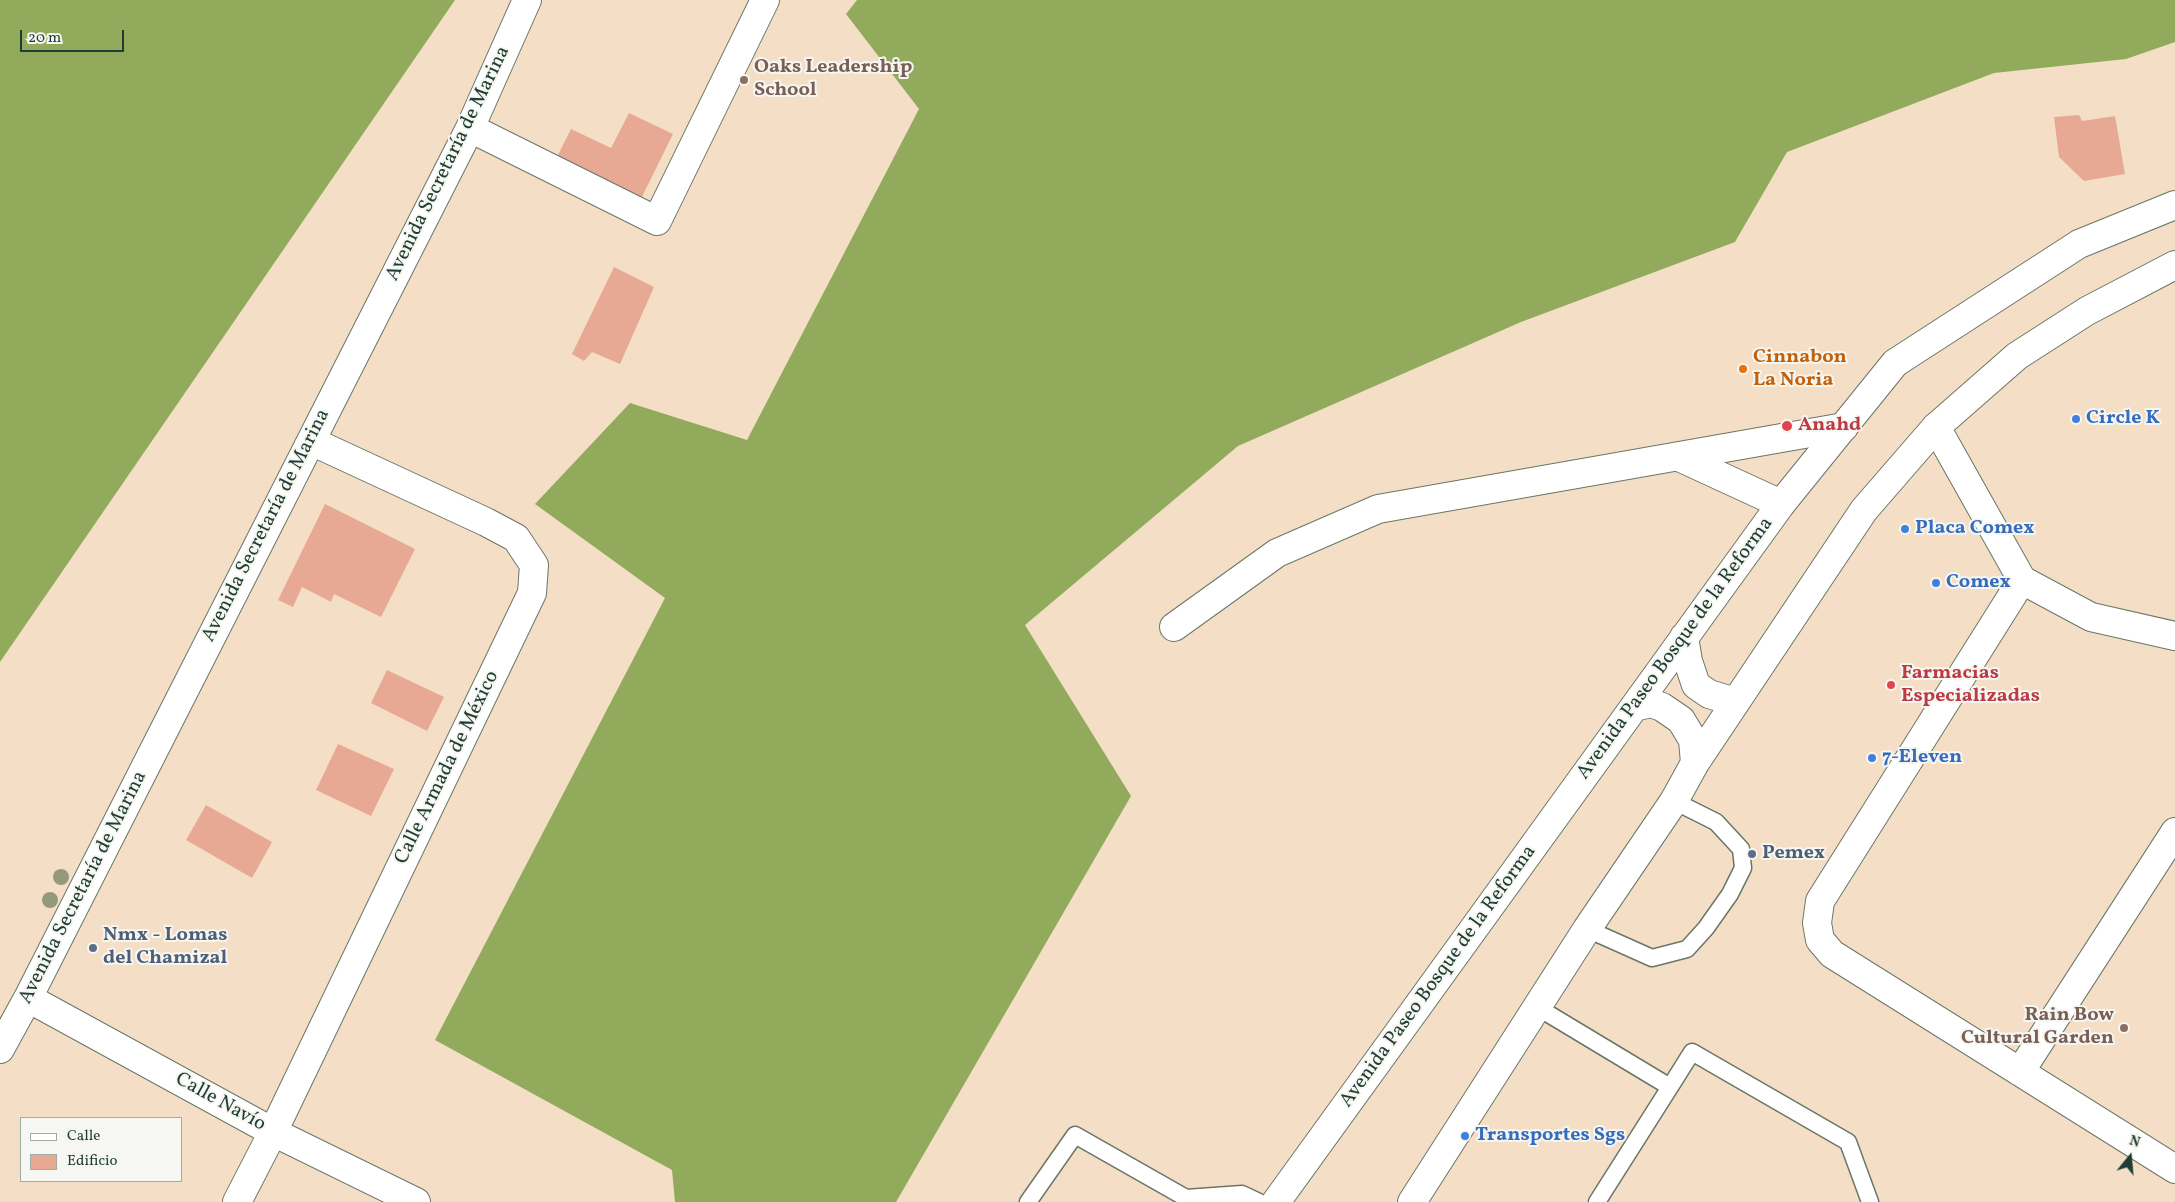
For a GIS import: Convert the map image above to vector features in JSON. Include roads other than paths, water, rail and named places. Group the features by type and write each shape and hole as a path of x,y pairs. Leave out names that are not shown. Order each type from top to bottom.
{"street":[{"name":"Avenida Secretaría de Marina","path":"0,1050 470,128 527,0"},
{"path":"470,128 657,221 764,0"},
{"name":"Avenida Paseo Bosque de la Reforma","path":"1276,1202 1781,504 1895,363 2079,244 2175,205"},
{"path":"1412,1202 1587,929 1674,801 1695,763 1864,510 1936,427 2017,356 2087,311 2175,265"},
{"path":"1174,627 1277,553 1378,509 1679,458 1844,427"},
{"path":"1936,427 2022,580 2091,618 2175,636"},
{"name":"Calle Armada de México","path":"237,1202 273,1132 532,592 534,565 516,538 311,440"},
{"path":"1679,458 1781,504"},
{"path":"2022,580 1820,902 1817,923 1820,940 1832,954 2175,1169"},
{"path":"1684,637 1688,661 1696,685 1709,694 1735,702"},
{"path":"1634,707 1651,703 1662,707 1681,720 1693,740 1695,763"},
{"path":"2020,1072 2175,832"},
{"name":"Calle Navío","path":"28,998 273,1132 416,1202"}],"lane":[{"path":"1587,929 1652,958 1687,949 1706,928 1730,894 1742,868 1741,849 1716,822 1674,801"},
{"path":"1537,1007 1670,1087"},
{"path":"1597,1202 1692,1052 1848,1142 1870,1202"},
{"path":"1028,1202 1074,1135 1187,1200 1242,1194 1259,1202"}],"place":[{"name":"Oaks Leadership School","path":"744,80"},
{"name":"Cinnabon La Noria","path":"1743,369"},
{"name":"Circle K","path":"2076,419"},
{"name":"Anahd","path":"1787,426"},
{"name":"Placa Comex","path":"1905,529"},
{"name":"Comex","path":"1936,583"},
{"name":"Farmacias Especializadas","path":"1891,685"},
{"name":"7-Eleven","path":"1872,758"},
{"name":"Pemex","path":"1752,854"},
{"name":"Nmx - Lomas del Chamizal","path":"93,948"},
{"name":"Rain Bow Cultural Garden","path":"2124,1028"},
{"name":"Transportes Sgs","path":"1465,1136"}]}
